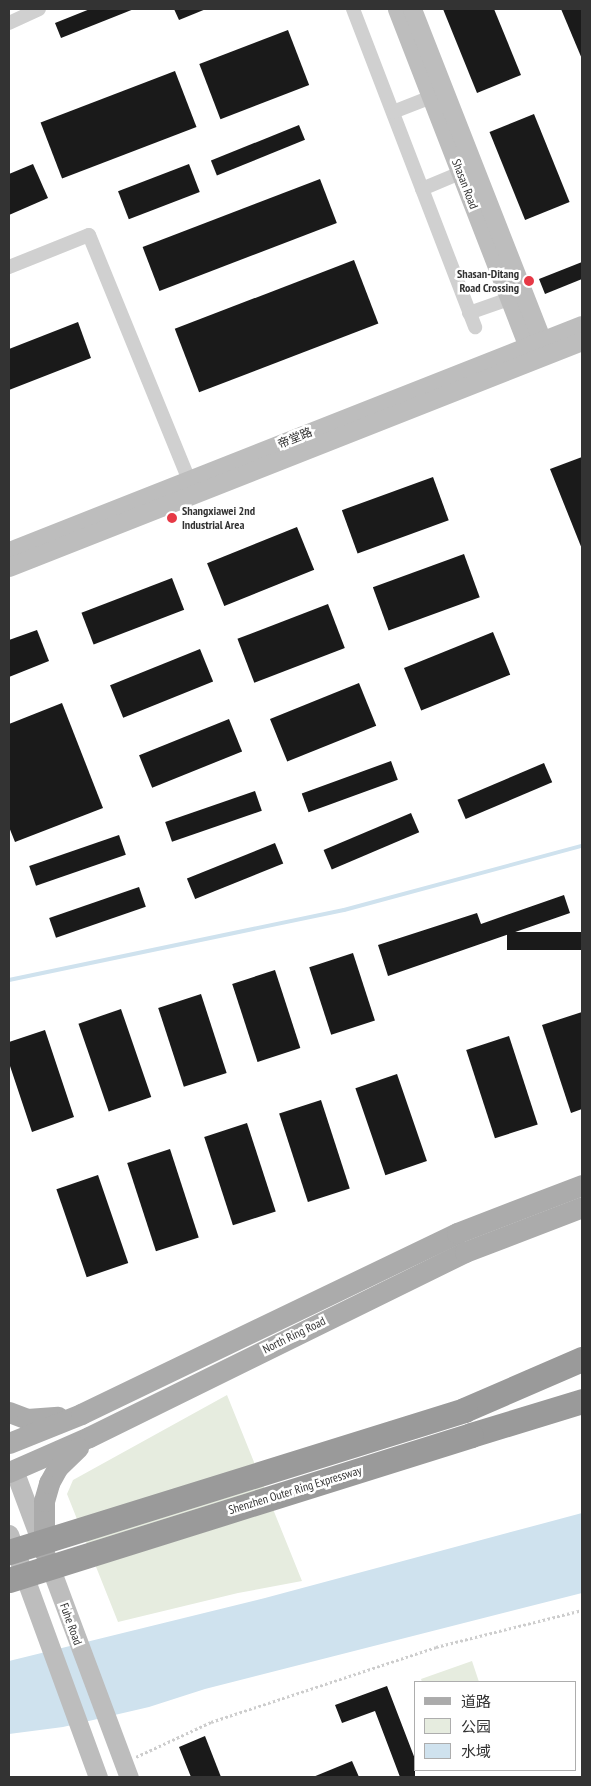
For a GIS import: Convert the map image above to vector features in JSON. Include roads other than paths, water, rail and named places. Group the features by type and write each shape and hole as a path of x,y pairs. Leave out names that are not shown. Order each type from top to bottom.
{"highway":[{"path":"464,1410 582,1359"},
{"name":"Shenzhen Outer Ring Expressway","path":"11,1559 582,1373"},
{"name":"Shenzhen Outer Ring Expressway","path":"11,1559 472,1435 582,1401"},
{"path":"472,1435 582,1412"}],"main road":[{"name":"North Ring Road","path":"9,1443 81,1414 457,1233 582,1185"},
{"name":"North Ring Road","path":"10,1467 89,1438 442,1262 494,1239 582,1207"},
{"path":"9,1412 32,1419 81,1414"},
{"path":"44,1551 44,1501 48,1483 58,1468 89,1438"}],"street":[{"path":"9,23 39,9"},
{"path":"353,9 475,327"},
{"name":"Shasan Road","path":"396,9 437,94 538,351"},
{"name":"Shasan Road","path":"412,9 460,173 509,299 538,351"},
{"path":"393,112 437,94"},
{"path":"422,189 460,173"},
{"path":"9,267 89,235 192,487"},
{"path":"469,313 509,299"},
{"name":"帝堂路","path":"538,351 582,325"},
{"name":"帝堂路","path":"9,566 192,487 538,351 582,341"},
{"name":"帝堂路","path":"9,551 192,487"},
{"name":"Fuhe Road","path":"10,1467 44,1551 125,1766"},
{"path":"9,1534 11,1559 40,1625 96,1772"}],"water":[{"path":"582,1513 582,1593 205,1689 149,1707 63,1727 9,1734 9,1661 265,1598"}],"waterway":[{"path":"9,980 344,910 582,846"}],"place":[{"name":"Shasan-Ditang Road Crossing","path":"529,281"},
{"name":"Shangxiawei 2nd Industrial Area","path":"172,518"}]}
